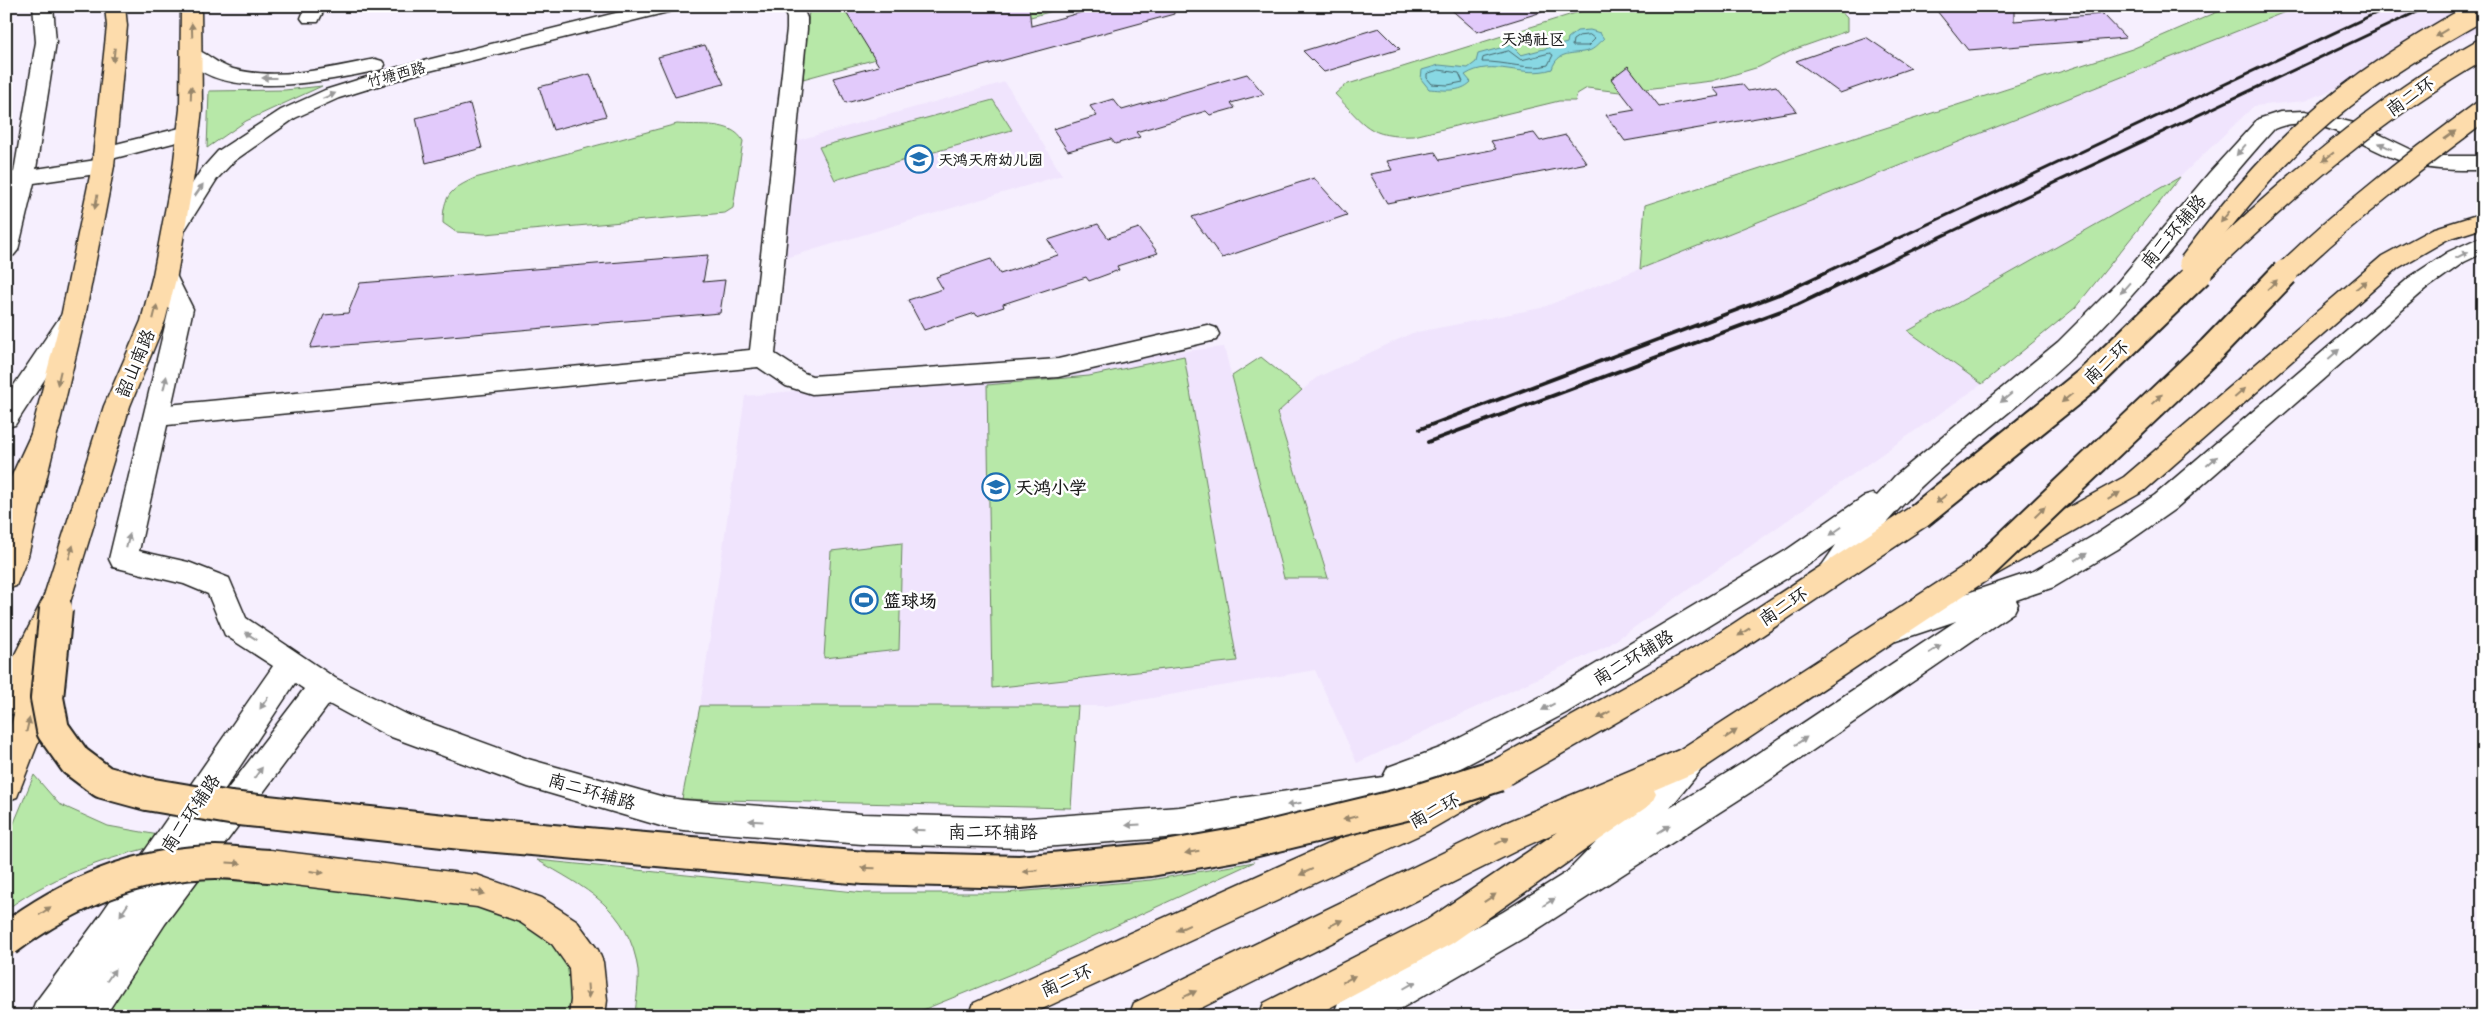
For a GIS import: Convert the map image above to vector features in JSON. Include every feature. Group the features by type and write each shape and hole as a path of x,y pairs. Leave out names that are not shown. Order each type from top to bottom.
{"main road":[{"path":"6,578 14,556 73,317 103,160 118,26 115,6"},
{"name":"韶山南路","path":"6,703 57,599 117,406 153,321 165,275 184,169 192,54 191,6"},
{"path":"2146,324 2244,192 2284,150 2344,98 2414,49 2483,9"},
{"name":"南二环","path":"987,1016 1408,825 1723,646 1919,516 2088,380 2235,238 2315,168 2396,105 2458,63 2483,49"},
{"path":"1980,570 2156,400 2211,350 2260,297 2319,240 2442,141 2483,111"},
{"path":"1292,1009 1439,932 1690,760 1980,570 2089,511 2134,484 2304,337 2354,291 2390,262 2440,234 2483,220"},
{"path":"6,519 47,426"},
{"path":"57,599 47,698 53,730 75,761 103,782 147,794 230,808 462,833 864,868 1020,872 1150,860 1240,844 1414,802 1498,775"},
{"path":"6,788 25,735 57,599"},
{"path":"1146,1016 1512,836 1690,760"},
{"path":"6,940 51,907 75,894 115,879 162,866 216,862 268,866 477,891 530,909 564,932 586,962 589,1000 587,1016"}],"street":[{"path":"6,250 15,178 46,42 43,6"},
{"name":"竹塘西路","path":"192,54 210,68 234,76 268,78 313,75 415,57 624,6"},
{"name":"竹塘西路","path":"173,231 209,175 226,156 288,114 332,94 406,71 669,6"},
{"path":"762,358 797,29 797,18 792,6"},
{"name":"南二环辅路","path":"1344,796 1450,759 1555,704 1795,559 1905,483 2067,348 2124,290 2210,185 2266,124 2280,118 2305,117 2350,129 2404,155 2434,164 2483,163"},
{"path":"15,178 103,160 188,132"},
{"path":"1351,1016 1514,924 1757,771 1956,635 2108,541 2165,502 2418,283 2456,258 2483,244"},
{"path":"165,275 181,308 123,559 188,573 219,586 236,626 292,663"},
{"path":"6,418 73,317"},
{"path":"157,416 762,358 795,380 812,385 1058,368 1207,334"},
{"name":"南二环辅路","path":"1829,576 1867,526 1905,483"},
{"path":"1890,630 2044,579"},
{"name":"南二环辅路","path":"48,1016 111,930 292,663 324,687 397,725 528,773 664,812 683,815 862,829 1029,833 1179,822 1344,796 1498,775"},
{"path":"84,1016 153,912 324,687"},
{"path":"1579,883 1638,824 1690,760"}],"shaded area":[{"path":"2300,6 2483,6 2483,29 2304,101 2254,106 2180,177 1909,331 1982,384 1609,645 1357,763 1315,670 1106,706 700,706 745,396 1224,347 1284,578 1328,577 1277,413 1316,378 1412,333 1541,308"},
{"name":"天鸿天府幼儿园","path":"1005,82 1062,175 776,261 788,143"}],"green space":[{"path":"814,6 1071,6 803,79 809,10"},
{"path":"1598,6 1836,6 1847,18 1847,31 1793,50 1759,67 1712,81 1620,92 1587,88 1577,94 1575,101 1559,101 1414,136 1386,135 1377,132 1361,121 1335,94 1345,85"},
{"path":"2231,6 2300,6 1640,269 1645,205 2132,49"},
{"path":"322,86 246,121 207,148 209,91 285,90"},
{"path":"993,100 1012,130 835,180 819,147"},
{"path":"677,124 723,127 738,134 743,141 733,208 725,213 485,234 456,232 443,223 443,213 450,194 475,178"},
{"path":"2180,177 2075,308 1982,384 1908,331"},
{"path":"1184,356 1237,661 992,688 987,385 1089,376"},
{"path":"1261,357 1302,390 1277,413 1328,578 1284,578 1232,376"},
{"name":"篮球场","path":"902,543 899,650 824,658 831,551"},
{"path":"700,706 1078,706 1071,808 682,799"},
{"path":"34,775 59,804 108,826 181,839 135,851 90,866 46,885 6,910 6,842"},
{"path":"537,860 865,893 1005,893 1151,880 1254,862 1016,972 908,1016 635,1016 638,970 633,949 625,931 602,902 571,880"},
{"path":"196,878 396,893 475,906 533,921 538,924 554,943 567,966 574,991 574,1016 106,1016 169,914"}],"water":[{"path":"1590,30 1600,33 1604,39 1590,50 1562,56 1552,69 1530,72 1497,68 1476,70 1465,75 1471,82 1462,88 1452,90 1429,89 1421,79 1422,70 1439,65 1468,68 1476,62 1478,54 1511,45 1521,55 1567,43 1568,38 1577,31"}],"building":[{"path":"842,6 1029,6 1031,26 1105,6 1173,6 1174,14 846,103 833,78 879,66"},
{"path":"1447,6 1541,6 1542,12 1477,32"},
{"path":"1933,6 2014,6 2014,21 2103,14 2126,38 1968,50"},
{"path":"1379,28 1400,49 1324,72 1303,51"},
{"path":"1866,37 1911,68 1840,93 1796,61"},
{"path":"705,45 724,84 675,97 658,57"},
{"path":"1628,66 1659,106 1720,96 1713,88 1742,84 1748,91 1776,86 1797,111 1625,141 1606,115 1635,110 1611,79"},
{"path":"590,74 606,116 553,130 539,87"},
{"path":"1247,74 1264,94 1231,103 1235,108 1210,115 1206,111 1136,132 1140,137 1115,144 1111,139 1068,151 1053,129 1097,116 1090,106 1113,99 1122,110"},
{"path":"470,104 482,148 426,163 416,118"},
{"path":"1534,133 1540,141 1566,135 1587,163 1387,203 1370,174 1392,170 1387,161 1435,152 1440,160 1496,149 1491,141"},
{"path":"1314,178 1347,215 1222,258 1192,217"},
{"path":"1098,224 1108,238 1139,228 1158,253 1117,266 1119,270 1089,281 1086,277 1003,304 1004,307 977,316 975,313 924,330 908,300 943,289 936,277 991,259 1000,274 1058,255 1048,240"},
{"path":"708,255 703,282 725,280 720,313 310,348 324,315 348,313 360,283"}],"railway":[{"path":"1822,274 2391,6"},
{"path":"1862,274 2429,6"},
{"path":"1420,429 1782,293 1825,273"},
{"path":"1428,442 1797,305 1864,273"}],"place":[{"name":"天鸿天府幼儿园","path":"919,159"},
{"name":"天鸿小学","path":"996,487"},
{"name":"篮球场","path":"864,600"}],"district":[{"name":"天鸿社区","path":"1533,39"}]}
